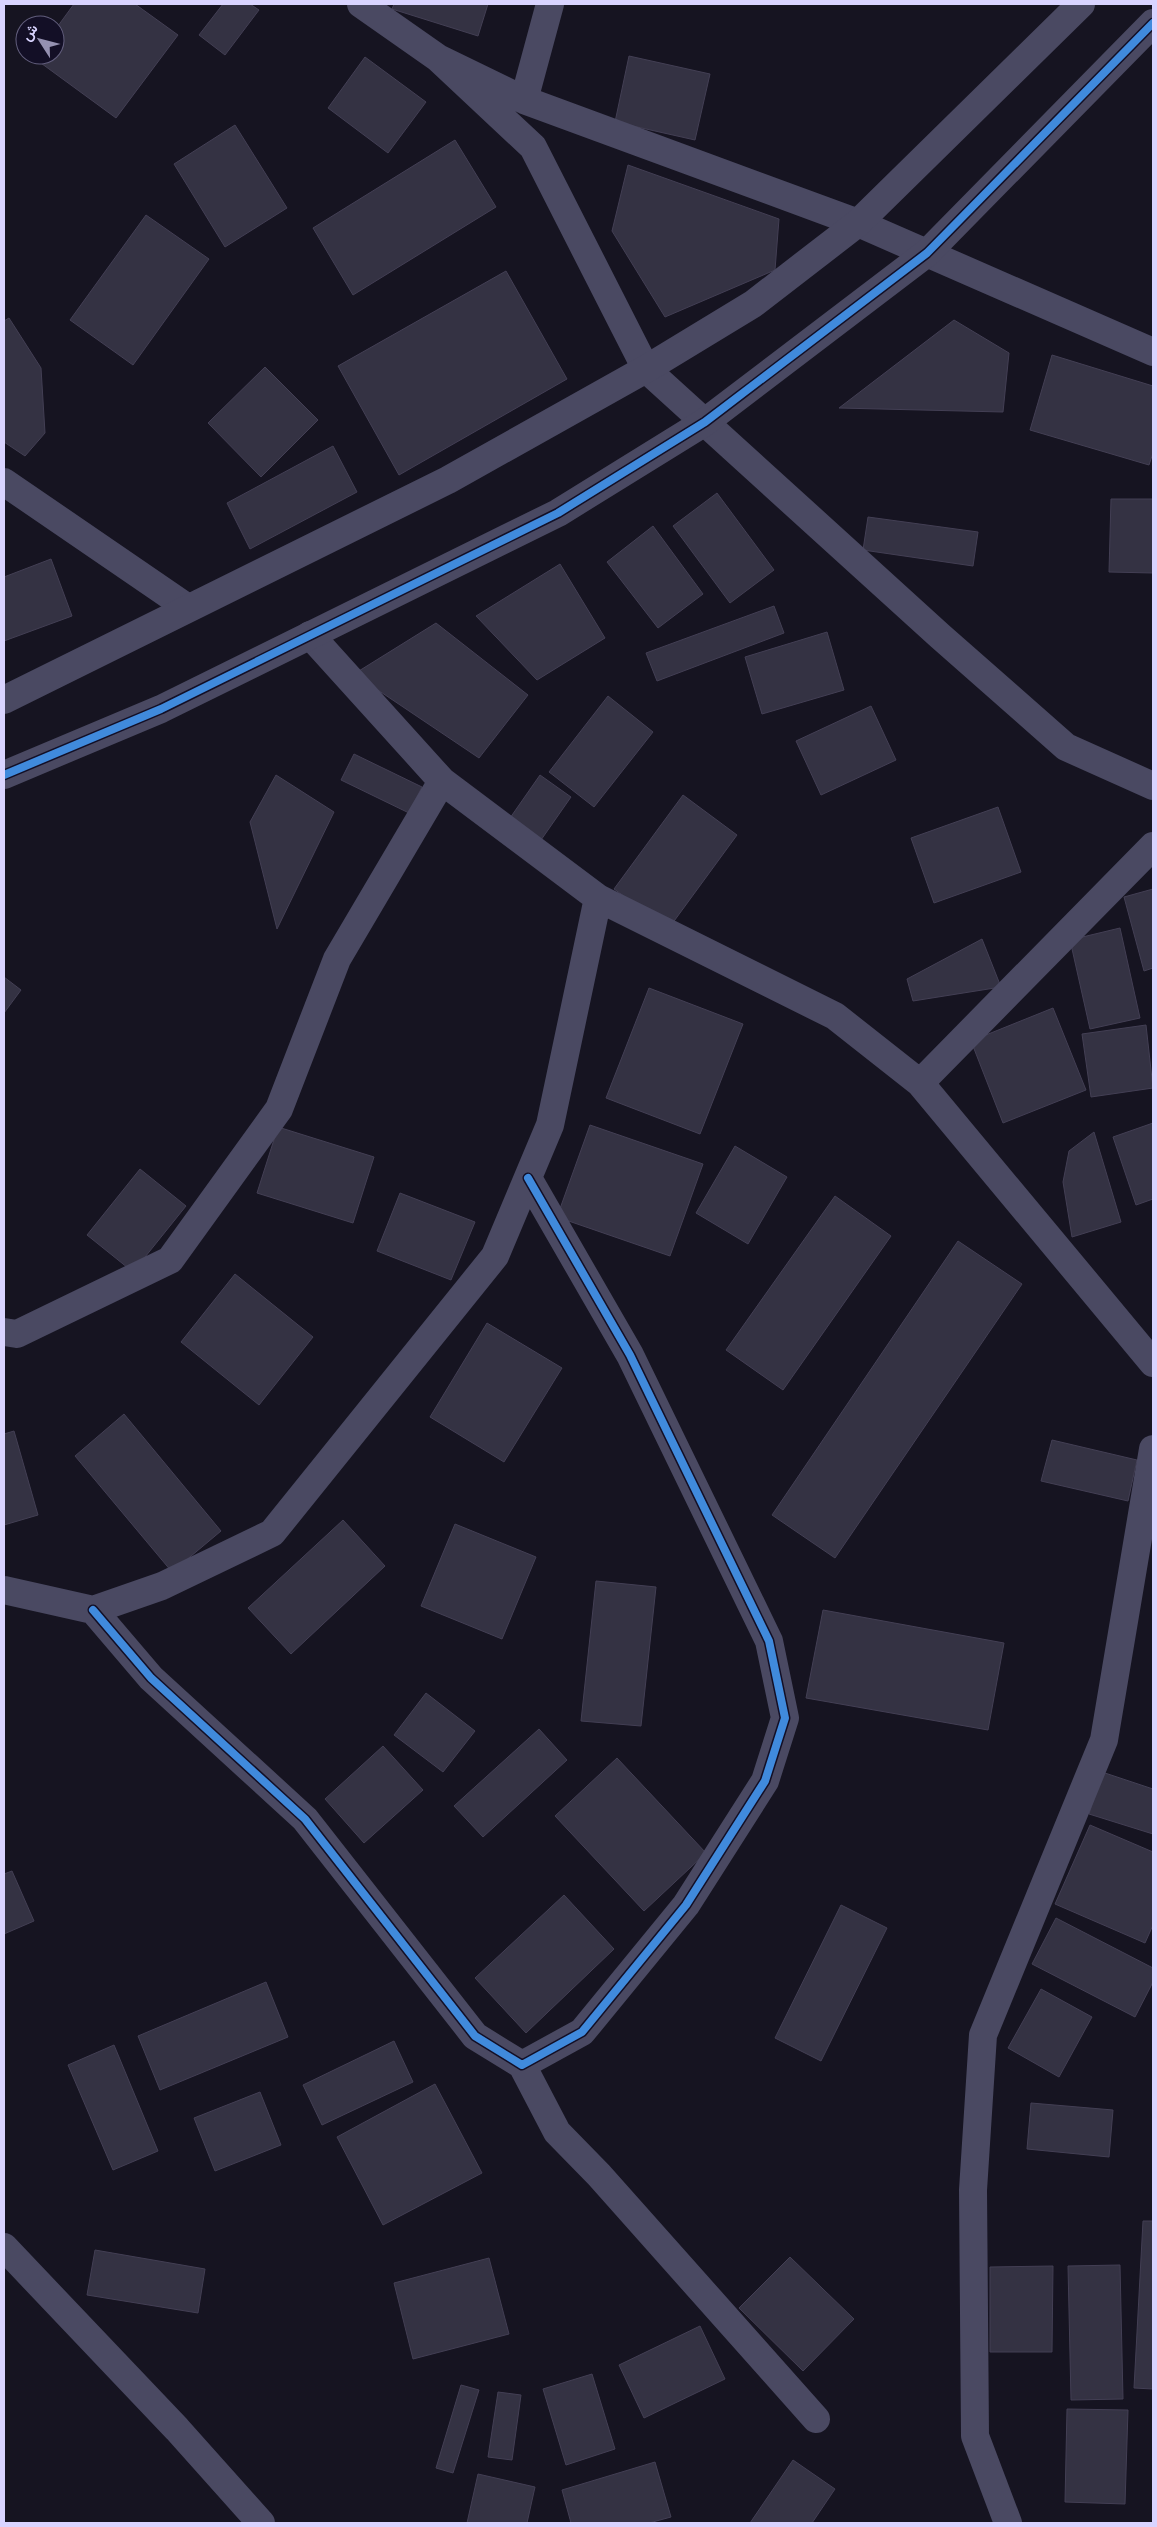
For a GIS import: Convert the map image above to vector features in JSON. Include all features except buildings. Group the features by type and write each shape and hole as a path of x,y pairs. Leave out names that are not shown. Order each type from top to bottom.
{"street":[{"path":"361,4 438,58 533,147 646,369 940,636 1066,747 1153,786"},
{"path":"524,100 550,4"},
{"path":"4,700 448,480 646,369 753,304 858,223 1081,4"},
{"path":"4,776 161,709 558,513 705,422 927,253 1153,23"},
{"path":"438,58 524,100 858,223 1153,352"},
{"path":"4,482 188,608"},
{"path":"310,635 442,781 598,898 836,1016 920,1082 1153,1363"},
{"path":"4,1332 16,1334 170,1260 279,1109 337,959 442,781"},
{"path":"920,1082 1153,846"},
{"path":"4,1590 93,1610 162,1586 272,1533 495,1256 550,1125 598,898"},
{"path":"522,2065 582,2032 686,1905 765,1781 785,1718 769,1641 765,1632 630,1355 528,1178"},
{"path":"1008,2523 975,2436 974,2190 983,2035 1104,1740 1153,1449"},
{"path":"93,1610 151,1678 305,1819 475,2036 522,2065 557,2132 598,2175 816,2419"},
{"path":"4,2247 177,2429 261,2523"}],"cycle path":[{"path":"4,775 161,709 558,513 705,422 927,253 1153,23"},
{"path":"93,1610 151,1678 305,1819 475,2036 522,2065 582,2032 686,1905 765,1781 785,1718 769,1641 630,1355 528,1178"}]}
